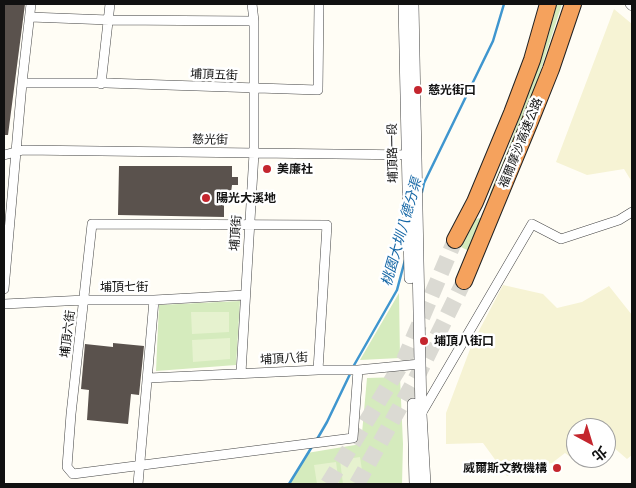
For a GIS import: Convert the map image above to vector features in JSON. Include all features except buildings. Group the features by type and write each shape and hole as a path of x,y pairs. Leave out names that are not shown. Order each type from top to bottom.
{"highway":[{"name":"福爾摩沙高速公路","path":"455,240 475,202 532,60 548,4"},
{"name":"福爾摩沙高速公路","path":"464,281 548,78 573,4"},
{"path":"475,202 494,208"}],"street":[{"path":"4,290 22,83 31,4"},
{"path":"101,84 110,4"},
{"name":"埔頂街","path":"241,373 254,153 254,22 252,4"},
{"name":"埔頂五街","path":"22,83 318,90 319,4"},
{"name":"埔頂路一段","path":"404,4 412,155"},
{"name":"埔頂路一段","path":"413,4 412,155 417,418"},
{"path":"30,17 254,22"},
{"name":"慈光街","path":"4,155 23,150 412,155"},
{"path":"415,484 417,418 532,224 561,239 619,220 632,212"},
{"name":"埔頂六街","path":"318,370 327,225 92,224 67,467 73,474 353,438 358,370"},
{"name":"埔頂七街","path":"4,304 84,300 154,300 245,295"},
{"path":"138,484 154,300"},
{"name":"埔頂八街","path":"148,378 318,370 358,370 416,364"},
{"path":"417,418 425,484"}],"shaded area":[{"path":"614,9 632,24 632,182 624,169 587,175 556,162"},
{"path":"503,285 543,294 557,308 582,302 609,286 632,315 632,455 627,459 616,450 616,418 566,418 566,454 552,463 530,467 507,476 483,443 446,444 446,413 472,344"}],"green space":[{"path":"557,4 562,4 531,100 492,196 490,193 509,147 545,46"},
{"path":"482,219 469,251 461,247 475,220"},
{"path":"399,293 400,358 360,360"},
{"path":"240,301 236,365 156,371 159,305"},
{"path":"191,312 229,312 229,332 192,334"},
{"path":"230,338 230,359 193,362 192,340"},
{"path":"400,377 403,444 402,484 290,484 307,453 361,444 367,378"},
{"path":"360,457 364,484 343,484 340,460"},
{"path":"336,462 339,484 317,484 314,465"}],"waterway":[{"name":"桃園大圳八德分渠","path":"422,192 424,183 493,41 504,4"},
{"name":"桃園大圳八德分渠","path":"353,367 397,290 405,260"},
{"name":"桃園大圳八德分渠","path":"316,441 351,372"},
{"name":"桃園大圳八德分渠","path":"289,484 313,445"}],"tunnel":[{"path":"328,484 404,360 455,240"},
{"path":"357,484 420,371 464,281"}],"place":[{"name":"慈光街口","path":"418,90"},
{"name":"美廉社","path":"267,169"},
{"name":"陽光大溪地","path":"206,198"},
{"name":"埔頂八街口","path":"424,341"},
{"name":"威爾斯文教機構","path":"557,468"}]}
